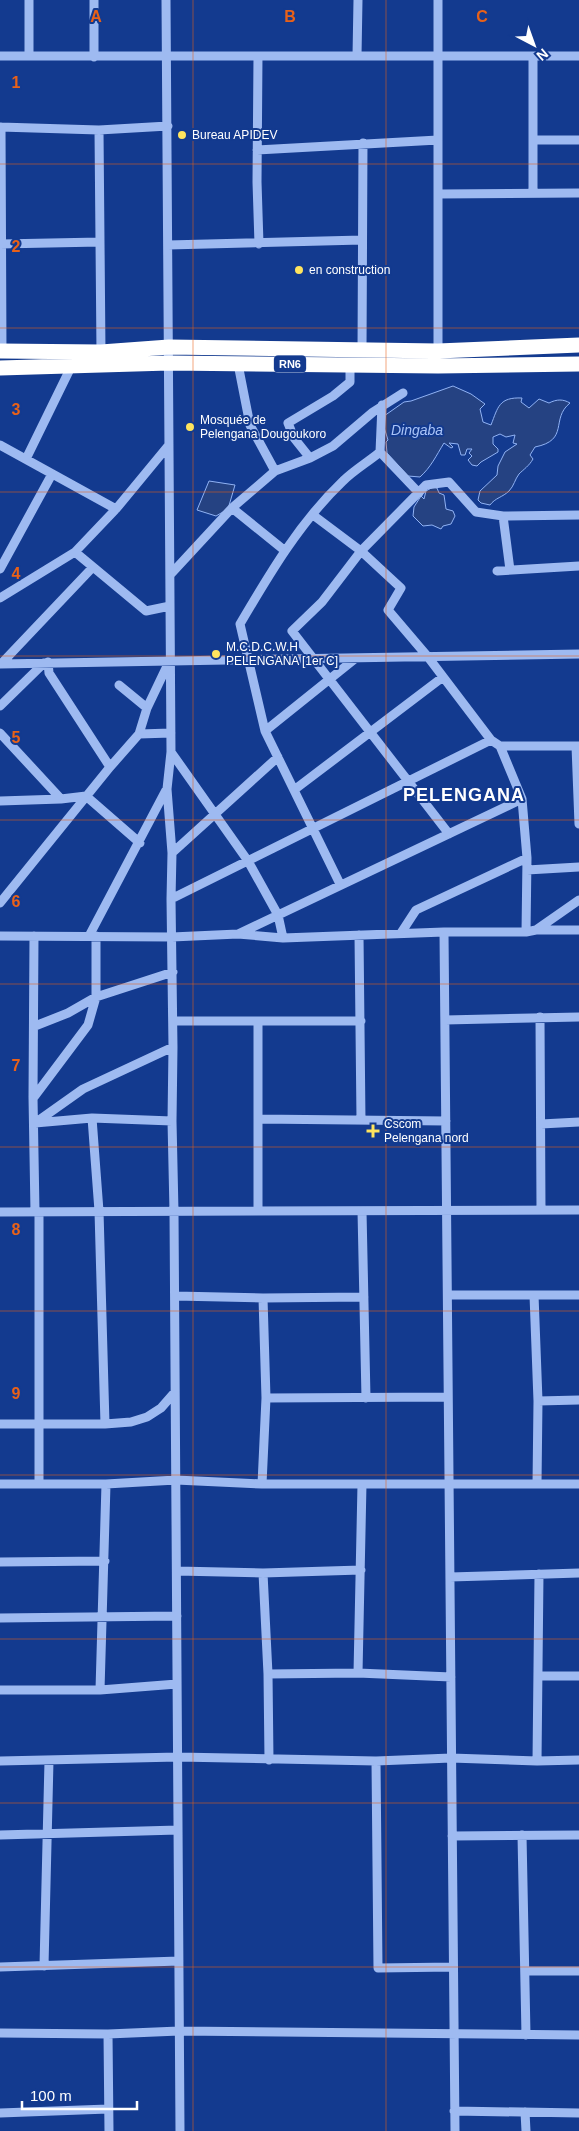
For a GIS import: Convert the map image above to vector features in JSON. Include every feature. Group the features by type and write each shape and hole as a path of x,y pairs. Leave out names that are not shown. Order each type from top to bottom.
{"highway":[{"name":"RN6","path":"0,368 169,364 350,365 579,345"},
{"name":"RN6","path":"1,351 101,352 169,347 362,351 438,358 579,364"}],"street":[{"path":"29,0 29,56"},
{"path":"94,0 94,57"},
{"path":"166,0 169,661 171,733 167,789 172,853 172,1121 175,1296 180,2131"},
{"path":"357,56 358,0"},
{"path":"438,0 438,358"},
{"path":"0,56 579,56"},
{"path":"258,56 259,244"},
{"path":"533,56 533,193"},
{"path":"1,351 0,127 99,130 168,126"},
{"path":"99,130 101,352"},
{"path":"257,150 438,140"},
{"path":"533,140 579,140"},
{"path":"362,351 363,143"},
{"path":"439,194 579,193"},
{"path":"168,245 362,240"},
{"path":"1,244 100,242"},
{"path":"238,364 250,425 275,471"},
{"path":"310,458 294,438 288,423 333,396 350,382 350,365"},
{"path":"26,459 71,367"},
{"path":"170,576 232,508 275,471 310,458 332,446 382,405 403,393"},
{"path":"382,405 380,452 419,493"},
{"path":"0,445 116,509"},
{"path":"0,598 75,552 116,509 168,446"},
{"path":"340,884 265,731 240,624 284,550 344,481 380,452"},
{"path":"0,569 52,474"},
{"path":"449,834 292,632 322,602 361,551 426,485 449,482 476,512 503,516 579,515"},
{"path":"232,508 284,550"},
{"path":"313,515 361,551 401,588 388,610 428,657 491,740 500,746 578,746 579,824"},
{"path":"503,516 510,570"},
{"path":"75,552 146,611 170,606"},
{"path":"497,571 579,566"},
{"path":"1,664 93,568"},
{"path":"1,664 579,654"},
{"path":"265,731 356,658"},
{"path":"0,903 86,796 139,734 147,708 169,661"},
{"path":"0,706 46,662"},
{"path":"46,662 49,673 110,767"},
{"path":"294,790 443,677"},
{"path":"120,685 147,708"},
{"path":"0,733 61,799"},
{"path":"139,734 171,733"},
{"path":"171,899 491,740"},
{"path":"500,746 522,799 531,931"},
{"path":"171,752 216,812 248,861 278,915 283,938"},
{"path":"172,853 278,757"},
{"path":"33,1097 88,1025 96,997 92,936 167,789"},
{"path":"0,800 61,799 86,796 140,843"},
{"path":"238,934 522,799"},
{"path":"401,933 416,910 527,858"},
{"path":"527,870 579,867"},
{"path":"531,931 579,900"},
{"path":"0,936 172,937 238,934 283,938 401,933 579,930"},
{"path":"444,932 454,2131"},
{"path":"359,935 361,1120"},
{"path":"34,936 33,1097 37,1212 39,1484"},
{"path":"34,1026 68,1013 96,997 173,972"},
{"path":"540,1017 541,1210"},
{"path":"445,1020 579,1017"},
{"path":"173,1021 360,1021"},
{"path":"258,1021 258,1211"},
{"path":"35,1123 83,1090 173,1047"},
{"path":"35,1123 92,1118 172,1121"},
{"path":"92,1118 99,1211 106,1424"},
{"path":"258,1119 446,1121"},
{"path":"541,1124 579,1122"},
{"path":"0,1212 579,1210"},
{"path":"362,1211 366,1398"},
{"path":"448,1295 579,1295"},
{"path":"534,1295 538,1401 537,1484"},
{"path":"175,1296 263,1298 364,1297"},
{"path":"262,1484 266,1398 263,1298"},
{"path":"0,1424 106,1424 131,1422 147,1417 160,1408 175,1392"},
{"path":"266,1398 448,1397"},
{"path":"538,1401 579,1400"},
{"path":"0,1484 106,1484 176,1480 262,1484 579,1484"},
{"path":"100,1690 106,1484"},
{"path":"358,1673 362,1484"},
{"path":"0,1562 105,1561"},
{"path":"176,1570 263,1573 360,1570"},
{"path":"263,1573 268,1674 269,1760"},
{"path":"450,1578 579,1573"},
{"path":"537,1761 539,1574"},
{"path":"0,1618 177,1616"},
{"path":"268,1674 358,1673 451,1676"},
{"path":"538,1676 579,1676"},
{"path":"0,1690 100,1690 177,1684"},
{"path":"0,1761 178,1757 376,1761 452,1758 537,1761 579,1760"},
{"path":"44,1966 49,1761"},
{"path":"376,1761 378,1968 453,1967"},
{"path":"0,1835 178,1830"},
{"path":"522,1835 526,2035"},
{"path":"452,1836 579,1835"},
{"path":"0,1967 179,1961"},
{"path":"525,1971 579,1971"},
{"path":"0,2033 108,2034 180,2031 579,2035"},
{"path":"108,2034 109,2131"},
{"path":"0,2113 108,2109"},
{"path":"454,2111 579,2113"},
{"path":"525,2112 526,2131"}],"water":[{"name":"Dingaba","path":"453,386 471,394 485,404 480,409 483,422 491,425 500,404 508,399 522,398 521,402 529,408 539,399 549,403 560,400 570,403 564,409 556,434 546,444 535,447 530,455 533,459 519,474 511,489 490,505 481,503 478,500 480,491 497,475 498,466 505,452 517,444 513,443 515,435 506,437 500,434 493,437 493,444 498,449 498,452 477,466 472,465 468,460 472,456 469,453 472,449 467,449 465,455 461,455 458,444 449,443 453,447 451,448 444,443 420,477 408,476 387,453 386,442 388,440 383,424 384,416 404,402"},
{"path":"209,481 235,485 228,509 216,516 197,510"},
{"path":"433,487 437,488 439,493 444,495 446,509 453,511 455,516 451,524 443,526 441,529 432,525 423,526 413,516 414,507 421,496 424,499 426,491"}],"place":[{"name":"Bureau APIDEV","path":"182,135"},
{"name":"en construction","path":"299,270"},
{"name":"Mosquée de Pelengana Dougoukoro","path":"190,427"},
{"name":"M.C.D.C.W.H PELENGANA [1er C]","path":"216,654"},
{"name":"Cscom Pelengana nord","path":"373,1131"}],"district":[{"name":"PELENGANA","path":"464,795"}]}
